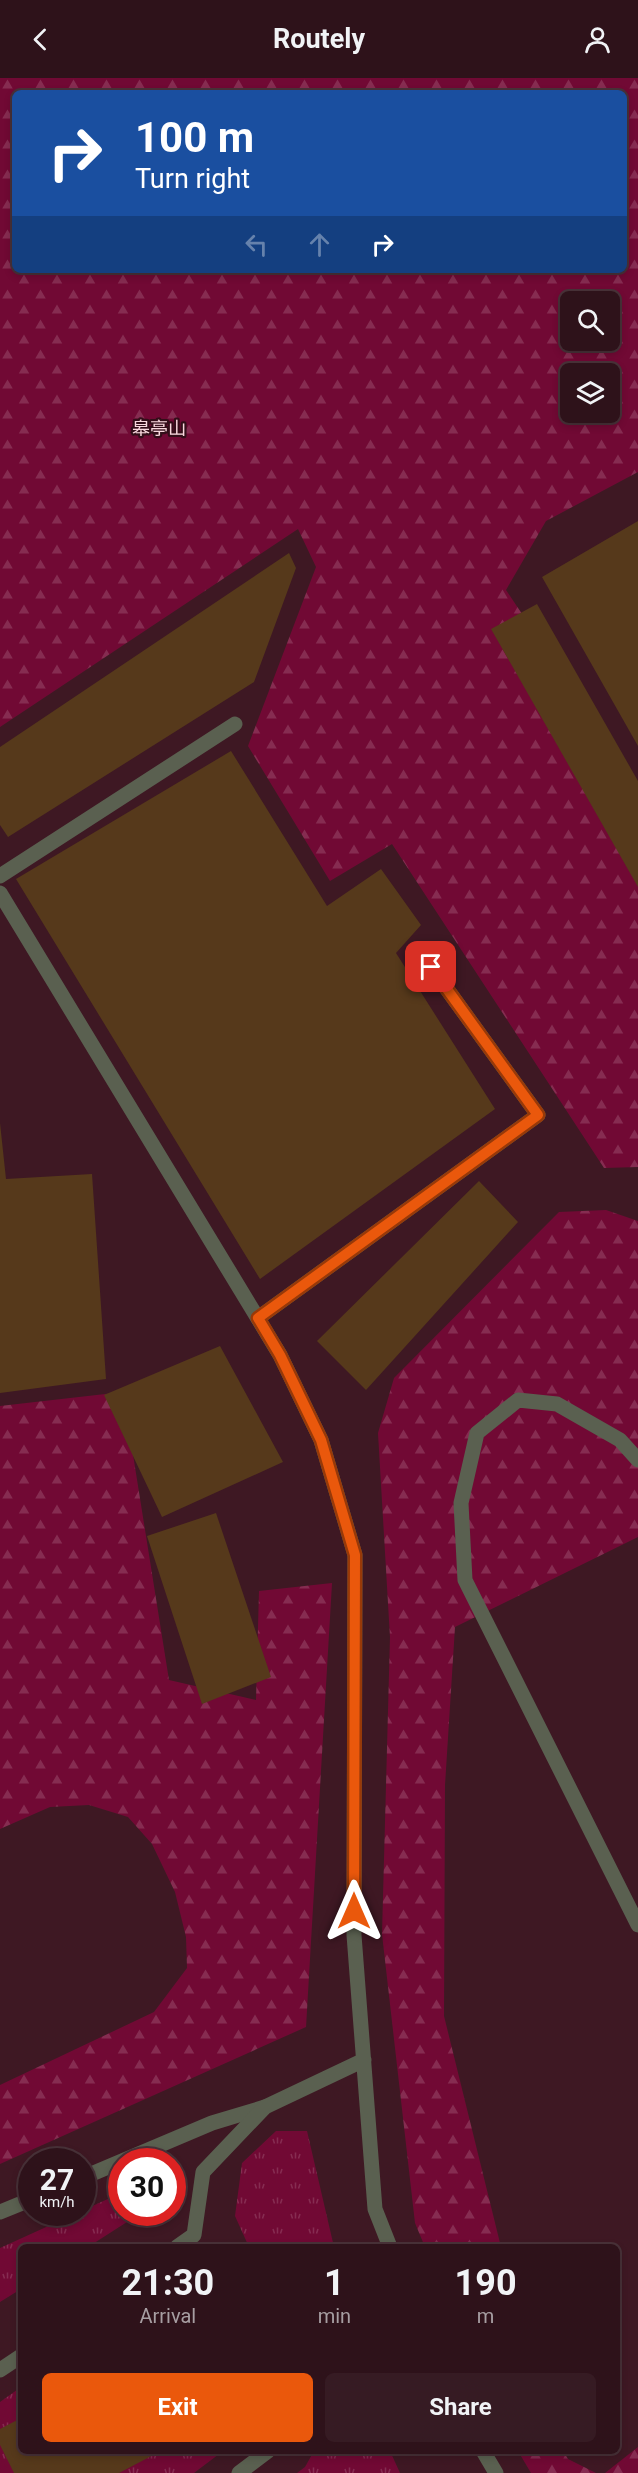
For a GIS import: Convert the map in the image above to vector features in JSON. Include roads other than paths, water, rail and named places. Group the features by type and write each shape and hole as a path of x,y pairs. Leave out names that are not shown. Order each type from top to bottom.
{"street":[{"path":"0,876 235,724"},
{"path":"0,893 280,1355 321,1440 355,1555 354,1935 375,2209 389,2244"},
{"path":"258,1318 538,1115 431,967"},
{"path":"638,1460 620,1440 557,1404 518,1400 477,1433 461,1503 465,1580 638,1925"},
{"path":"96,2172 212,2123 265,2107 364,2060"},
{"path":"197,2241 203,2172 265,2107"},
{"path":"0,2212 18,2205"},
{"path":"0,2370 18,2358"},
{"path":"239,2473 264,2454"},
{"path":"485,2454 496,2473"}],"park label":[{"name":"皋亭山","path":"159,429"}]}
